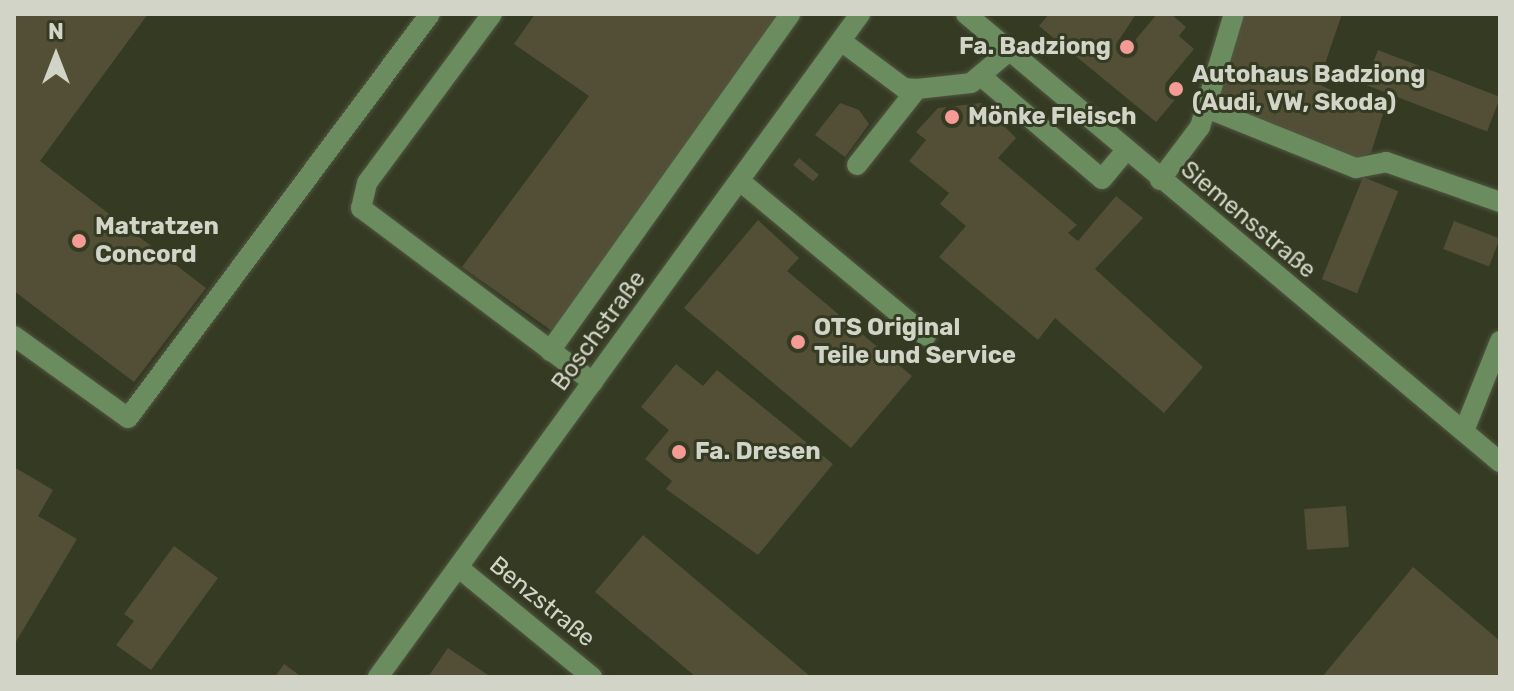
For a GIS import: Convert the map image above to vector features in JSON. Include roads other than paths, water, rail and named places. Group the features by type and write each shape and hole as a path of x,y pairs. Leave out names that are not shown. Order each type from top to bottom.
{"street":[{"path":"14,336 128,418 430,14"},
{"path":"492,14 367,183 361,208 593,382"},
{"path":"550,351 790,14"},
{"name":"Boschstraße","path":"378,677 860,14"},
{"name":"Siemensstraße","path":"966,14 1160,180 1500,462"},
{"path":"1160,180 1187,150 1234,14"},
{"path":"841,41 904,88 917,89 982,77 1009,51"},
{"path":"982,77 1102,179 1126,150"},
{"path":"857,165 917,89"},
{"path":"1204,107 1356,168 1386,162 1500,202"},
{"path":"740,181 926,336"},
{"path":"1464,431 1500,341"},
{"name":"Benzstraße","path":"459,568 592,677"}],"place":[{"name":"Fa. Badziong","path":"1127,47"},
{"name":"Autohaus Badziong (Audi, VW, Skoda)","path":"1176,89"},
{"name":"Mönke Fleisch","path":"952,117"},
{"name":"Matratzen Concord","path":"79,241"},
{"name":"OTS Original Teile und Service","path":"798,342"},
{"name":"Fa. Dresen","path":"679,452"}]}
